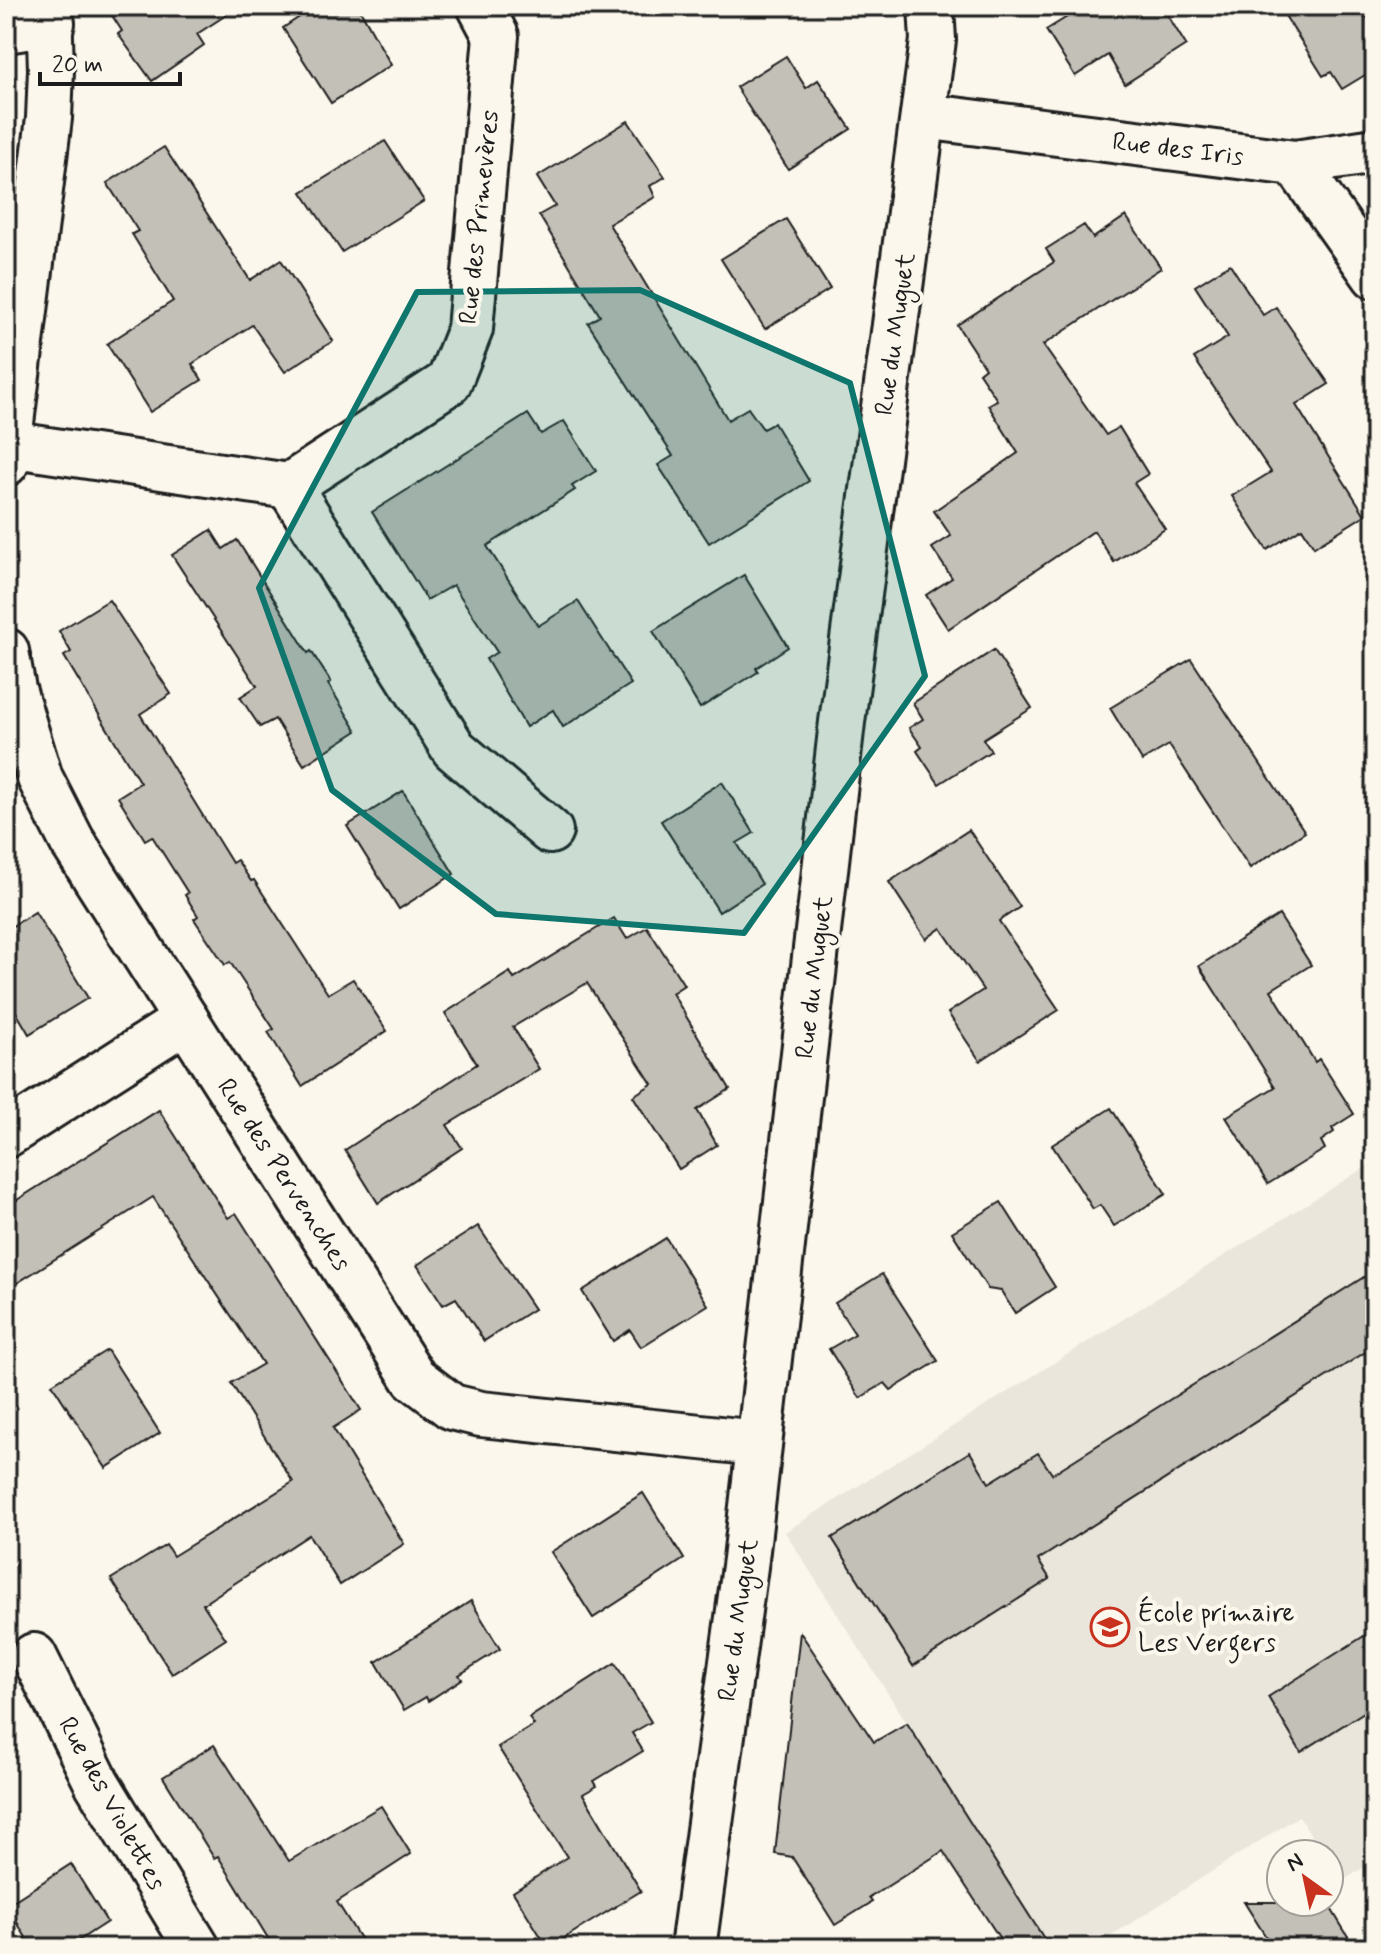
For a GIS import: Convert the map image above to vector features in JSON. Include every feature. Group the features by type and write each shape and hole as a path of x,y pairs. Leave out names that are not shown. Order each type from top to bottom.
{"street":[{"name":"Rue des Primevères","path":"289,486 449,382 470,329 496,36 480,6"},
{"name":"Rue du Muguet","path":"693,1948 746,1559 842,722 933,40 931,6"},
{"path":"6,30 50,14 49,118 7,454 289,486 454,749 550,831"},
{"name":"Rue des Iris","path":"923,116 1295,163 1375,151"},
{"path":"1295,163 1375,276"},
{"name":"Rue des Pervenches","path":"6,651 13,689 40,778 72,841 414,1378 452,1407 481,1414 758,1443"},
{"path":"6,1135 186,1020"},
{"name":"Rue des Violettes","path":"34,1656 97,1783 197,1948"}],"highlighted area":[{"path":"640,290 850,383 925,676 744,933 496,914 332,790 259,588 417,292"}],"shaded area":[{"name":"École primaire Les Vergers","path":"1375,1161 1375,1860 1345,1879 1345,1838 1313,1838 1299,1816 1092,1948 1050,1948 785,1532"}],"building":[{"path":"106,6 240,6 197,34 204,45 152,81 118,34 122,31"},
{"path":"316,6 358,6 391,65 331,103 283,28"},
{"path":"1085,6 1162,6 1186,45 1125,84 1108,55 1075,76 1046,30"},
{"path":"1279,6 1360,6 1375,30 1375,69 1342,89 1331,72 1323,76"},
{"path":"786,56 806,88 818,80 851,129 788,169 736,87"},
{"path":"628,121 665,177 650,186 655,197 609,224 728,420 748,408 763,429 774,423 809,481 709,543 658,465 673,456 588,323 600,316 539,215 555,206 537,177"},
{"path":"385,141 424,201 342,252 302,192"},
{"path":"164,147 250,280 281,260 333,341 285,372 252,325 192,364 202,380 150,412 107,344 173,301 132,234 138,231 107,183"},
{"path":"1126,216 1161,268 1043,345 1106,435 1119,427 1148,474 1134,483 1165,529 1114,562 1094,531 948,629 926,595 952,578 932,548 951,536 934,511 1018,453 988,405 997,400 979,373 985,368 957,325 1054,262 1046,249 1084,225 1093,238"},
{"path":"786,219 830,289 765,329 721,259"},
{"path":"1230,264 1263,315 1276,307 1329,384 1296,405 1365,515 1314,547 1302,528 1267,550 1232,496 1271,472 1194,358 1228,337 1195,286"},
{"path":"528,414 541,434 564,421 596,471 572,486 575,490 487,546 538,626 578,601 631,684 563,727 553,710 526,727 486,659 497,652 453,585 427,600 372,512"},
{"path":"211,530 223,549 237,540 308,653 311,651 331,682 328,684 357,731 304,765 275,719 260,727 240,697 257,686 172,555"},
{"path":"744,575 788,647 756,668 758,672 700,708 653,631"},
{"path":"109,600 171,694 140,714 232,863 237,860 251,881 254,880 328,994 353,979 387,1031 302,1086 268,1032 274,1029 230,962 225,965 194,919 198,916 185,895 188,893 152,836 145,840 118,797 140,783 64,656 71,652 59,631"},
{"path":"994,650 1032,708 983,739 991,751 939,784 917,751 922,747 909,728 923,719 913,703"},
{"path":"1191,659 1305,832 1250,868 1169,745 1142,761 1110,708"},
{"path":"722,782 754,833 737,843 762,884 719,912 661,821"},
{"path":"403,791 454,874 399,909 347,826"},
{"path":"969,830 1020,907 999,921 1059,1010 980,1061 948,1013 983,990 941,928 926,939 889,882"},
{"path":"35,912 88,998 29,1034 6,995 6,930"},
{"path":"1279,915 1311,965 1271,990 1315,1062 1319,1059 1354,1114 1332,1128 1334,1132 1321,1141 1325,1149 1268,1184 1226,1117 1275,1087 1199,966"},
{"path":"614,918 627,939 647,927 684,985 672,993 730,1089 697,1110 717,1145 679,1169 633,1096 652,1084 587,983 513,1027 539,1069 447,1125 462,1148 378,1203 345,1150 477,1064 445,1013 510,972 514,979"},
{"path":"1111,1108 1166,1194 1114,1226 1100,1205 1093,1209 1052,1145"},
{"path":"159,1110 228,1218 236,1213 361,1410 333,1428 404,1544 340,1585 309,1535 203,1604 226,1639 172,1674 111,1579 166,1545 173,1556 293,1482 231,1383 263,1364 153,1197 6,1290 6,1207"},
{"path":"1001,1202 1055,1287 1015,1313 1001,1291 988,1289 952,1232"},
{"path":"478,1226 534,1309 484,1341 456,1298 443,1305 417,1265"},
{"path":"666,1238 708,1305 641,1347 630,1330 613,1341 582,1291"},
{"path":"1375,1270 1375,1346 1038,1560 1050,1579 913,1666 832,1538 970,1452 989,1483 1038,1453 1052,1474"},
{"path":"882,1274 938,1361 891,1390 885,1383 860,1398 829,1349 855,1334 835,1303"},
{"path":"107,1350 160,1433 106,1468 52,1384"},
{"path":"643,1493 684,1559 593,1618 551,1552"},
{"path":"471,1601 500,1649 459,1675 462,1679 428,1701 426,1697 404,1710 376,1662"},
{"path":"1375,1629 1375,1705 1301,1752 1268,1697"},
{"path":"800,1632 874,1742 907,1723 1050,1948 1006,1948 943,1851 869,1898 872,1902 835,1925 792,1857 775,1854"},
{"path":"615,1663 651,1722 632,1733 643,1751 594,1781 597,1786 583,1794 641,1891 548,1948 513,1892 567,1857 498,1747 534,1725 529,1718"},
{"path":"214,1745 289,1861 381,1806 411,1854 337,1902 366,1948 274,1948 218,1856 214,1858 163,1777"},
{"path":"71,1864 107,1922 67,1948 32,1948 7,1905"},
{"path":"1244,1902 1265,1902 1265,1918 1337,1918 1355,1948 1273,1948"}],"place":[{"name":"École primaire Les Vergers","path":"1110,1627"}]}
